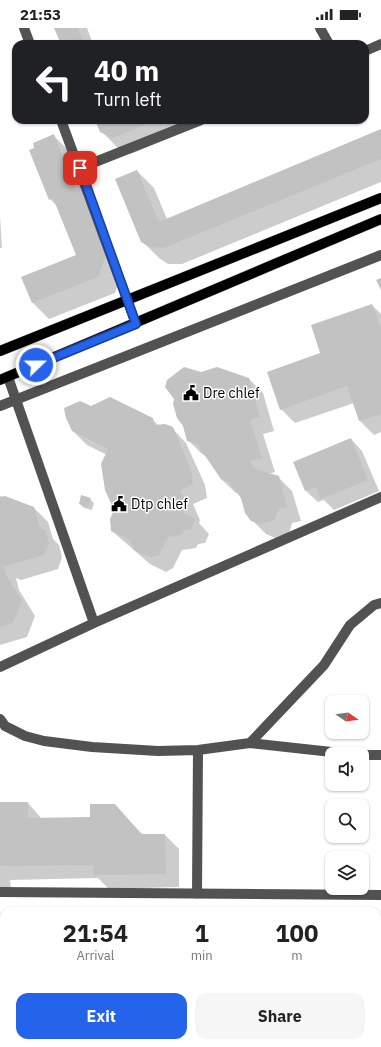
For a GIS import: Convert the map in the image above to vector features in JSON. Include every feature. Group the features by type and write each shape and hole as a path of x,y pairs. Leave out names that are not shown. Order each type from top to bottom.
{"main road":[{"path":"0,351 381,198"},
{"path":"4,378 136,324 175,306 381,220"}],"street":[{"path":"24,28 28,40"},
{"path":"320,28 327,40"},
{"path":"369,50 381,44"},
{"path":"63,124 136,324"},
{"path":"80,168 191,124"},
{"path":"0,406 381,255"},
{"path":"4,378 16,399 94,623"},
{"path":"0,667 94,623 381,497"},
{"path":"250,742 324,665 350,625 374,605 381,603"},
{"path":"0,719 5,726 25,736 44,741 158,751 198,750 250,742 325,751"},
{"path":"197,894 198,750"},
{"path":"369,755 381,755"},
{"path":"0,892 381,895"}],"building":[{"path":"54,28 78,28 82,40 59,40"},
{"path":"97,124 146,124 113,138 100,132"},
{"path":"381,129 381,159 164,248 150,247 141,242 115,179 137,170 159,222"},
{"path":"54,134 76,191 80,189 106,255 98,277 32,303 21,277 76,255 53,198 49,200 29,150 34,148 33,143"},
{"path":"381,278 381,290 376,280"},
{"path":"372,304 381,329 381,414 359,421 347,386 280,410 267,372 320,353 311,325"},
{"path":"184,367 201,372 217,367 249,378 260,417 250,420 262,458 250,461 255,469 279,476 287,507 278,509 275,520 261,524 251,521 245,513 241,498 229,482 221,479 197,444 187,441 183,426 177,418 173,404 174,399 165,387 167,380"},
{"path":"110,397 153,418 154,425 165,424 173,427 191,470 193,484 180,490 187,505 183,513 196,519 191,529 184,530 182,535 168,537 159,555 151,558 134,550 130,540 111,531 110,519 114,510 105,490 101,464 108,449 72,431 66,418 64,408 80,401 91,406"},
{"path":"351,438 368,480 321,499 316,487 305,491 293,462"},
{"path":"81,495 91,498 88,507 79,504"},
{"path":"5,496 34,507 40,528 45,530 49,543 44,555 6,566 3,565 6,575 22,601 13,623 0,627 0,497"},
{"path":"0,802 28,802 28,818 90,817 90,804 115,804 141,834 165,834 166,874 94,875 93,865 0,866"}],"place":[{"name":"Dre chlef","path":"191,393"},
{"name":"Dtp chlef","path":"119,504"}],"route":[{"path":"36,365 136,324 80,168"}]}
